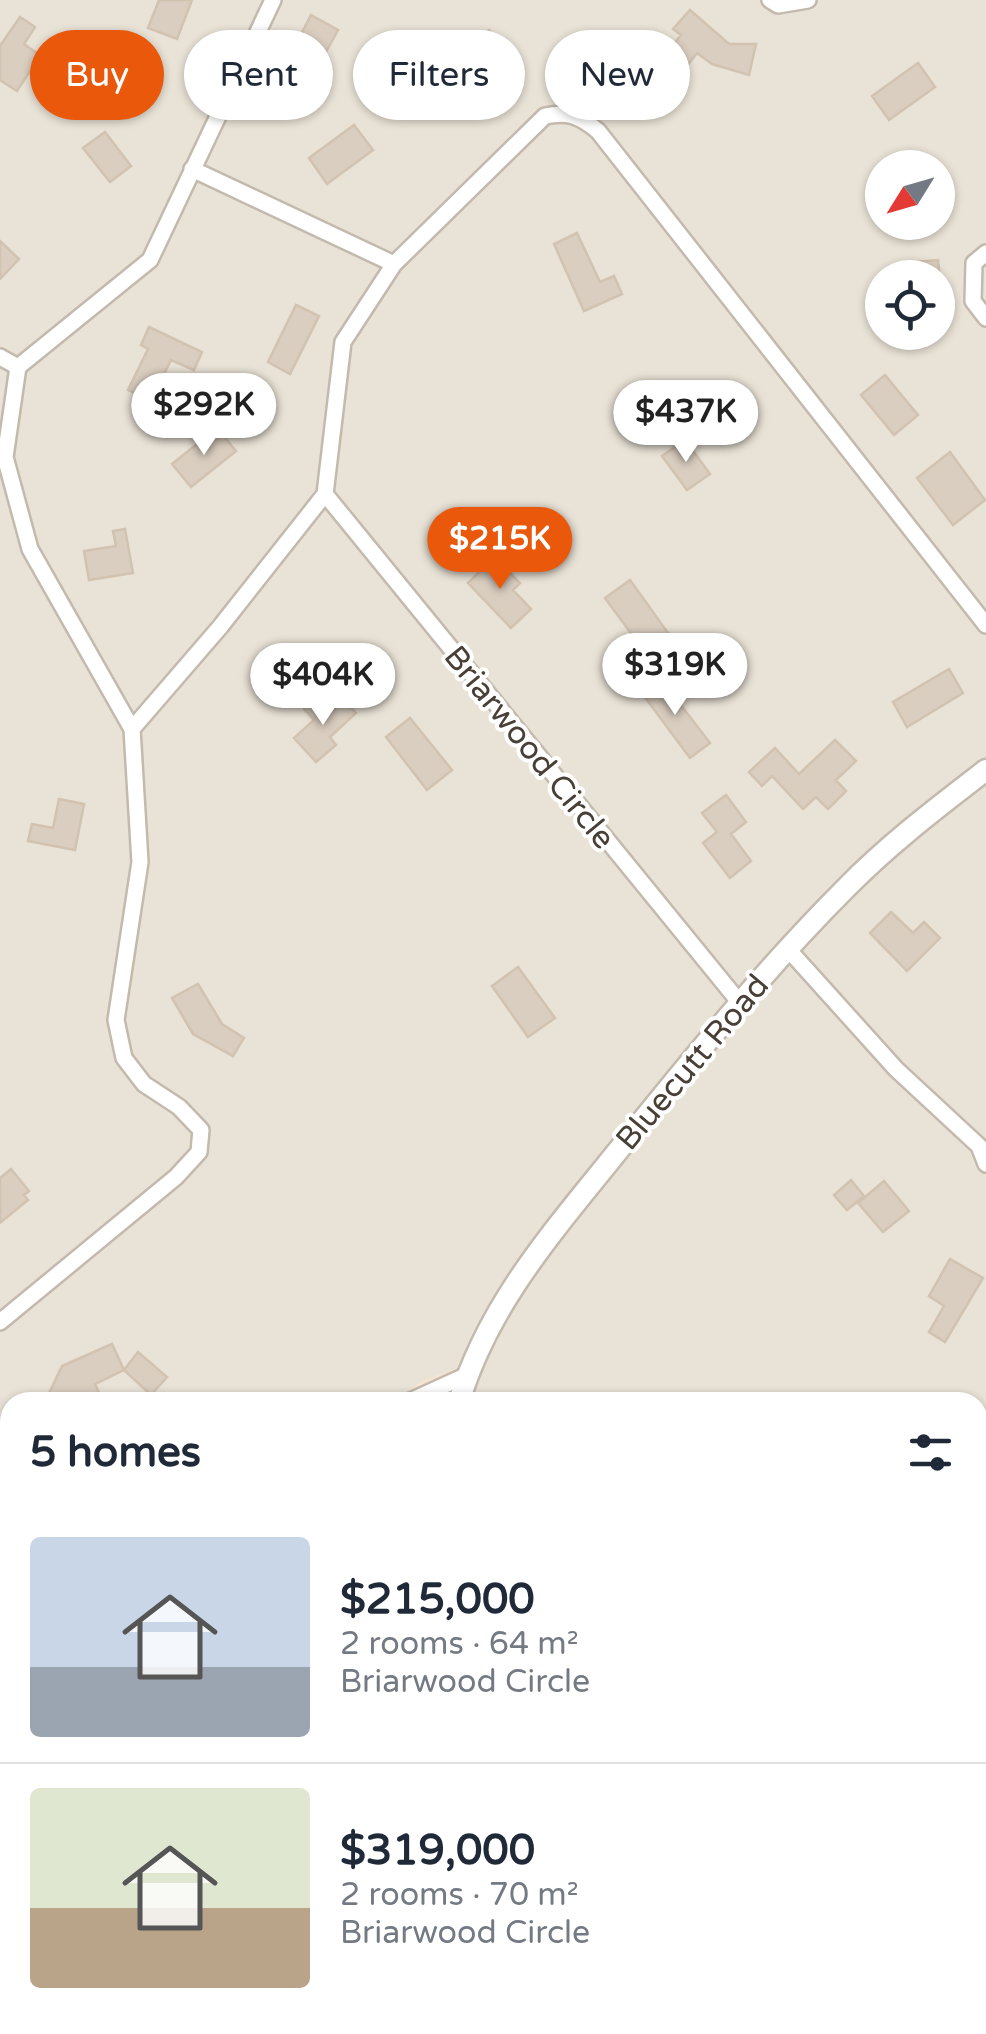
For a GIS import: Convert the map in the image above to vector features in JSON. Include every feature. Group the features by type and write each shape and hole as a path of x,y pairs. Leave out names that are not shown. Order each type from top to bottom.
{"street":[{"path":"0,1322 176,1177 200,1152 201,1130 179,1107 144,1084 124,1058 116,1020 140,862 132,729 30,548 5,457 18,367 150,260 273,0"},
{"path":"770,0 778,5 808,0"},
{"path":"132,729 326,494 344,342 394,264 544,116 560,113 579,116 610,147 986,625"},
{"path":"192,169 394,264"},
{"path":"986,253 974,263 972,300 986,318"},
{"path":"0,356 18,367"},
{"name":"Briarwood Circle","path":"326,494 740,1003"},
{"name":"Bluecutt Road","path":"461,1392 492,1319 532,1259 740,1003 849,884 986,770"},
{"path":"787,948 896,1069 979,1146 986,1164"},
{"path":"430,1392 467,1375"}],"shaded area":[{"path":"0,0 986,0 986,1392 0,1392"},
{"path":"457,1368 451,1392 406,1392 420,1382"}],"building":[{"path":"159,0 192,0 177,39 164,34 164,30 148,28"},
{"path":"690,10 729,44 756,44 749,75 712,64 697,53 690,62 690,30 673,29"},
{"path":"311,15 338,30 333,39 333,30 303,30"},
{"path":"20,17 35,27 24,44 30,48 30,71 17,91 0,80 0,46"},
{"path":"918,63 935,87 889,120 872,96"},
{"path":"354,125 373,150 327,184 309,158"},
{"path":"105,132 131,166 110,182 83,148"},
{"path":"577,233 600,282 614,276 622,294 584,311 554,244"},
{"path":"0,241 19,259 0,279"},
{"path":"296,305 319,316 290,374 268,362"},
{"path":"149,327 202,352 194,370 171,360 151,401 128,390 148,349 141,345"},
{"path":"885,375 918,415 894,435 861,395"},
{"path":"217,428 236,451 191,487 172,464"},
{"path":"685,440 710,474 687,490 662,456"},
{"path":"950,452 985,500 953,525 917,478"},
{"path":"125,529 133,573 89,580 84,551 116,546 113,531"},
{"path":"494,557 520,583 513,590 531,609 511,628 468,583"},
{"path":"630,580 668,633 644,651 605,598"},
{"path":"949,669 963,693 907,727 893,702"},
{"path":"660,678 710,743 690,758 641,692"},
{"path":"317,697 331,712 344,700 356,713 330,737 336,745 316,762 294,738 314,720 304,709"},
{"path":"410,718 452,770 427,790 386,737"},
{"path":"835,740 856,761 836,780 846,791 828,809 816,797 803,809 772,776 762,786 749,772 775,748 799,774"},
{"path":"726,795 746,822 731,834 751,861 730,878 703,843 717,832 702,813"},
{"path":"59,799 84,804 75,850 28,841 32,824 53,828"},
{"path":"891,912 913,933 924,922 940,938 907,971 870,933"},
{"path":"518,967 555,1018 528,1037 492,986"},
{"path":"198,984 222,1024 244,1038 233,1056 193,1034 172,998"},
{"path":"11,1169 29,1191 24,1195 28,1200 0,1223 0,1178"},
{"path":"851,1180 864,1196 847,1210 834,1195"},
{"path":"884,1181 909,1211 883,1232 858,1203"},
{"path":"950,1259 983,1278 945,1342 929,1332 944,1306 929,1296"},
{"path":"112,1344 124,1370 95,1384 99,1392 50,1392 62,1366"},
{"path":"138,1352 167,1377 154,1392 148,1392 124,1370"}]}
